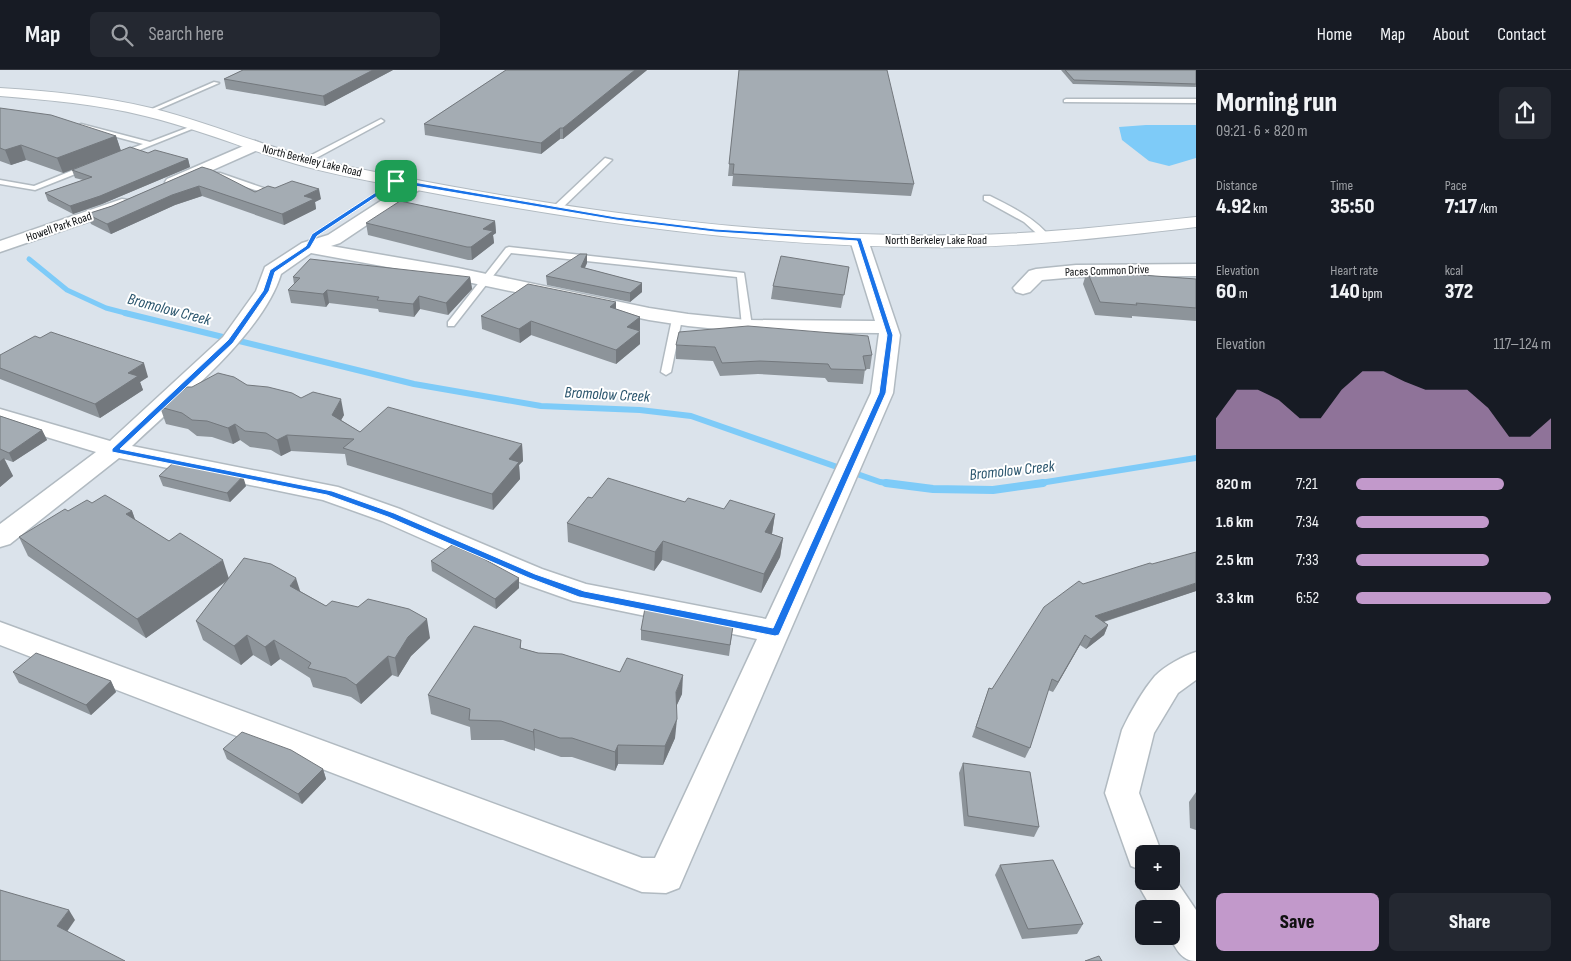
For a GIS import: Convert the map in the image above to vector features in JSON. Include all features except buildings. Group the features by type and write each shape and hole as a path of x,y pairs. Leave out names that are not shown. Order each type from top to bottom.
{"street":[{"name":"North Berkeley Lake Road","path":"0,92 60,96 148,112 304,160 416,185 616,219 715,230 859,240 963,241 1047,238 1196,222"},
{"path":"154,190 255,146"},
{"path":"308,247 314,236 396,181"},
{"path":"0,538 114,450 230,342 266,291 272,271 308,247 334,239 416,185"},
{"name":"Howell Park Road","path":"0,247 108,210 136,198"},
{"path":"351,211 371,215"},
{"path":"329,226 349,230"},
{"path":"0,633 642,875 666,876 882,393 890,335 859,240"},
{"path":"308,247 677,318 747,326 888,327"},
{"name":"Paces Common Drive","path":"1024,288 1036,276 1076,271 1196,270"},
{"path":"0,416 114,450 329,493 391,515 532,576 583,594 775,632"},
{"path":"1141,845 1122,792 1138,730 1167,684 1196,664"},
{"path":"1161,890 1196,944"}],"lane":[{"path":"148,112 216,83"},
{"path":"1066,101 1196,101"},
{"path":"304,160 381,120"},
{"path":"76,124 151,144"},
{"path":"115,158 194,127"},
{"path":"556,209 608,160"},
{"path":"0,182 35,188 97,164"},
{"path":"200,170 268,191"},
{"path":"986,198 1017,212 1038,228 1047,238"},
{"path":"450,324 487,280 509,250 741,275 747,326"},
{"path":"666,372 677,318"}],"water":[{"path":"1196,125 1196,158 1169,166 1149,161 1122,140 1119,127"}],"waterway":[{"name":"Bromolow Creek","path":"29,259 67,290 106,308 128,314"},
{"name":"Bromolow Creek","path":"128,314 414,384 541,406 640,410 691,416 880,482 895,484"},
{"name":"Bromolow Creek","path":"1034,484 1196,458"},
{"name":"Bromolow Creek","path":"886,483 933,489 993,490 1043,483"}],"route":[{"path":"396,181 616,219 715,230 859,240 890,335 882,393 775,632 583,594 532,576 391,515 329,493 114,450 230,342 266,291 272,271 308,247 314,236 396,181"}]}
